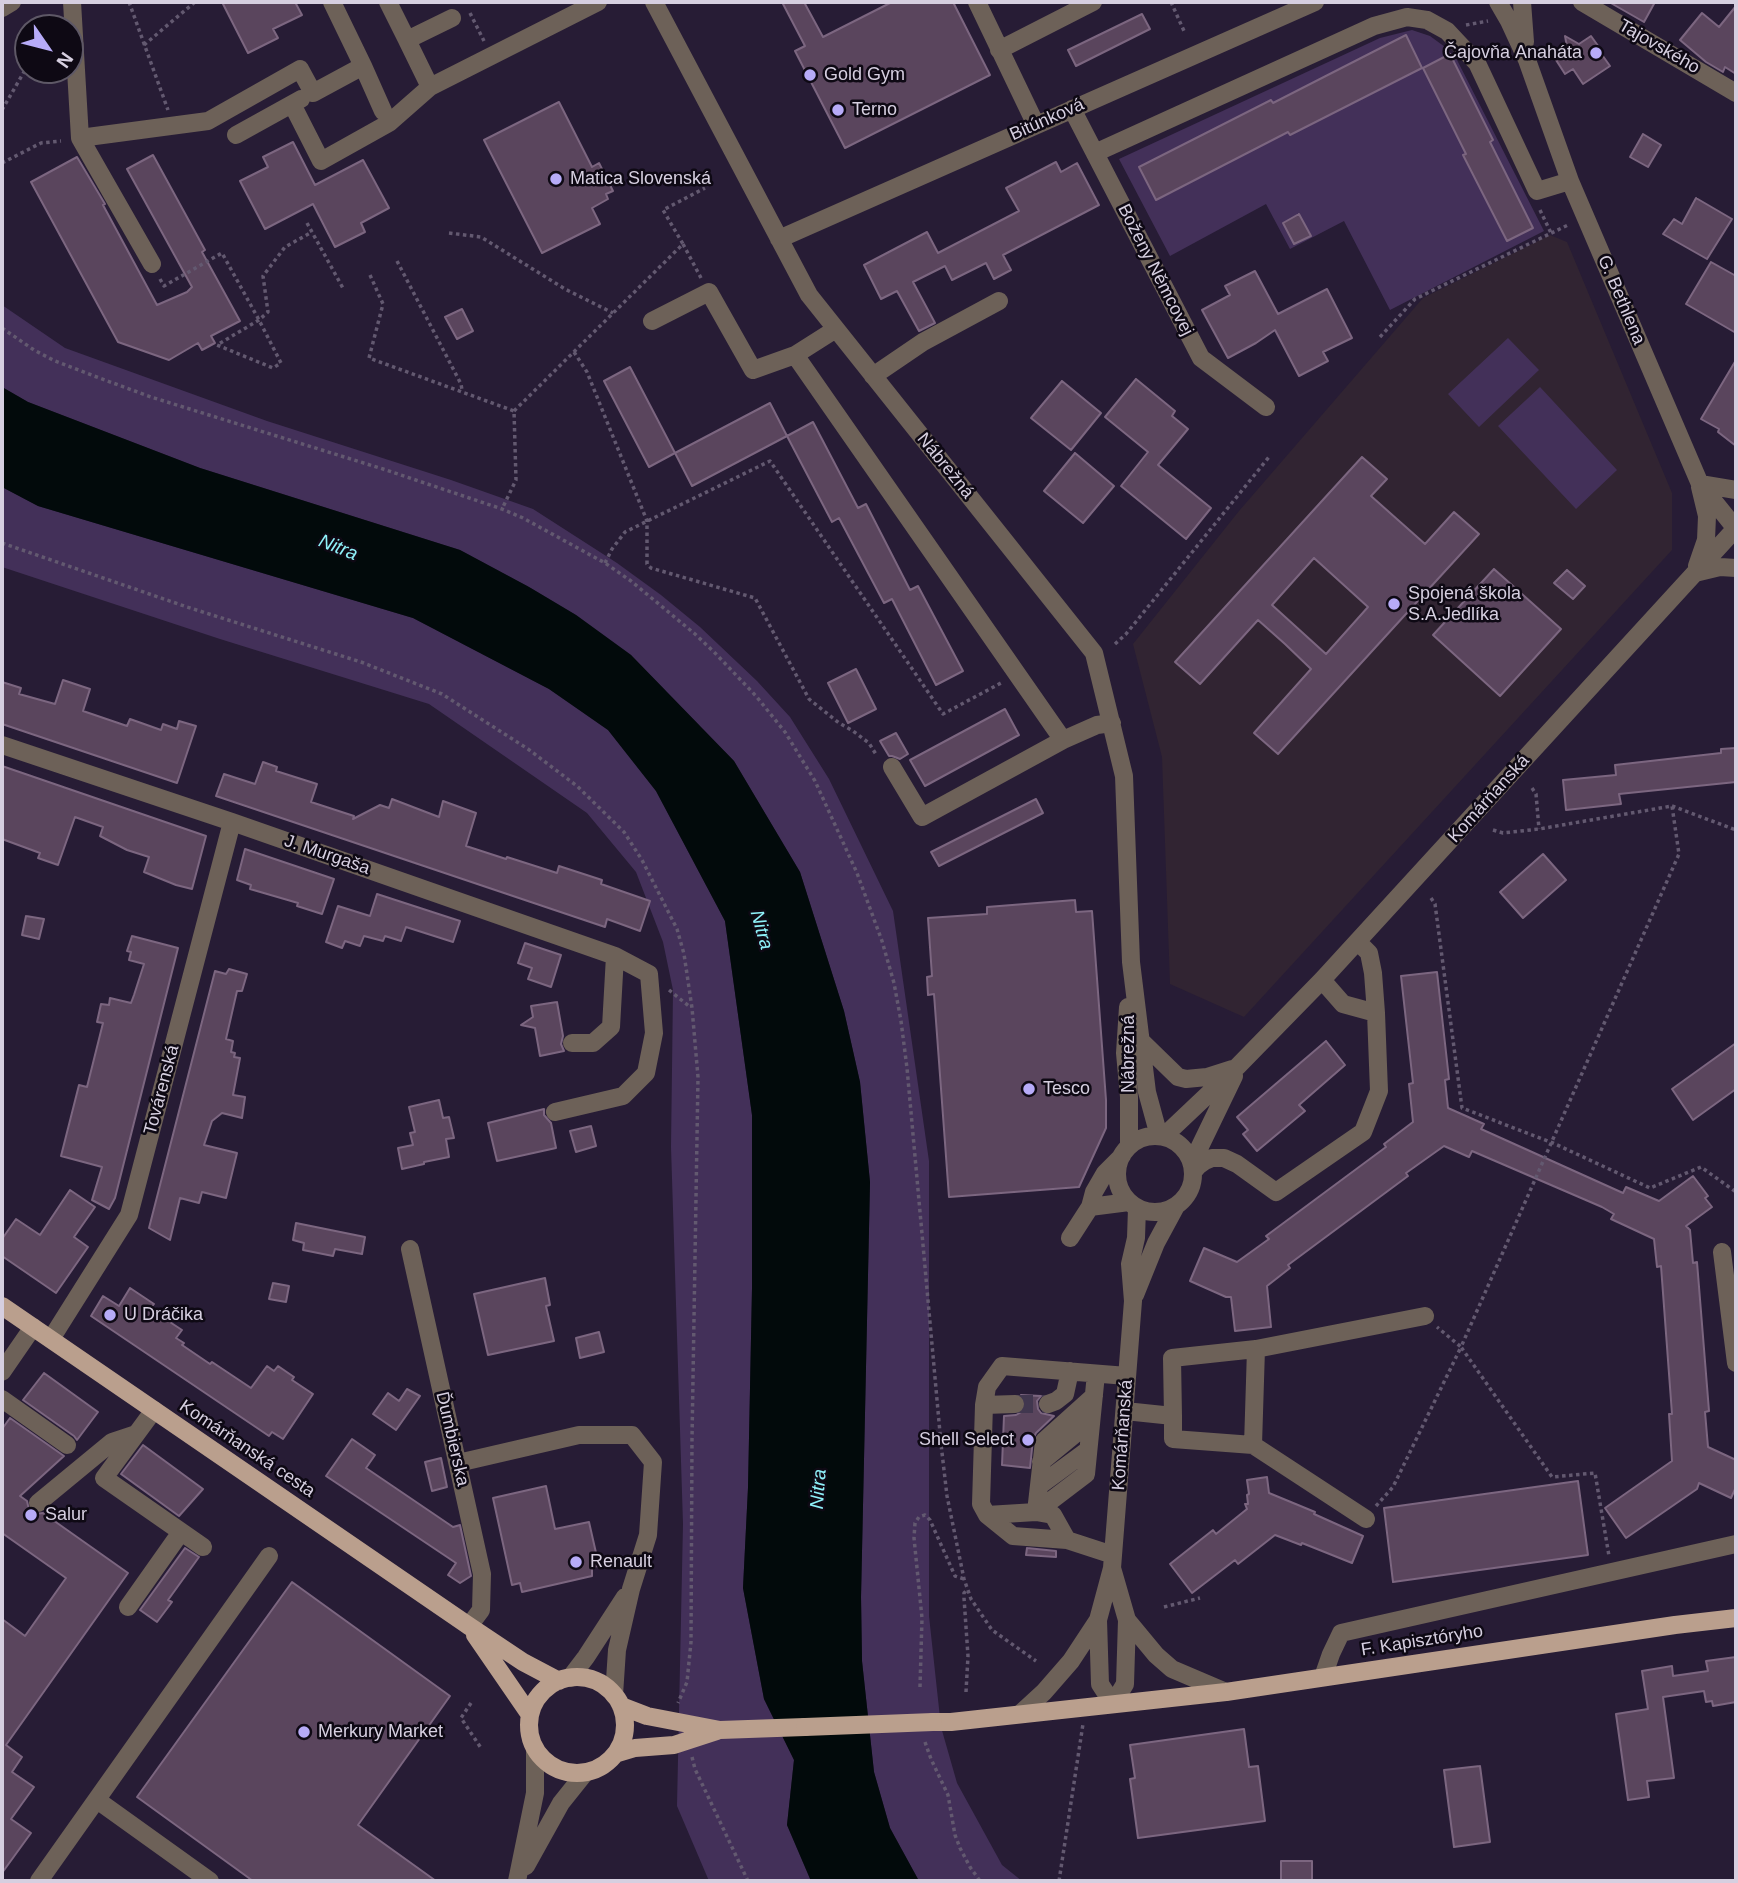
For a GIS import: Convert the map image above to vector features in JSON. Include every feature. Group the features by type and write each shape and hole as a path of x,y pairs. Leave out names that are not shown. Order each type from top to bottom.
{"main road":[{"name":"Komárňanská cesta","path":"2,1306 523,1662 564,1679"},
{"name":"F. Kapisztóryho","path":"720,1730 951,1722 1227,1692 1736,1618"},
{"name":"Komárňanská cesta","path":"469,1626 530,1714"},
{"path":"582,1678 605,1686 617,1700 625,1722 624,1731 615,1754 599,1768 585,1773 557,1769 544,1761 536,1750 529,1729 530,1714 543,1691 564,1679 582,1678"},
{"path":"617,1700 647,1716 720,1730"},
{"path":"615,1754 635,1748 674,1745 720,1730"}],"street":[{"path":"2,8 12,2"},
{"path":"72,2 80,138 152,264"},
{"path":"332,2 383,111"},
{"path":"388,2 430,87"},
{"path":"292,104 321,161 390,123 430,87 598,2"},
{"name":"Nábrežná","path":"654,2 809,295 1094,653 1124,776 1131,962 1147,1092 1161,1136"},
{"path":"977,2 1036,125"},
{"path":"999,50 1094,2"},
{"name":"Bitúnková","path":"779,239 1315,2"},
{"name":"G. Bethlena","path":"1498,2 1527,60 1570,181 1700,484 1736,529"},
{"name":"G. Bethlena","path":"1522,2 1527,60"},
{"name":"Tajovského","path":"1581,2 1736,93"},
{"path":"1095,153 1374,26 1407,17 1427,20 1447,31 1477,63 1537,191 1570,181"},
{"path":"407,40 452,18"},
{"path":"236,135 363,66"},
{"path":"80,138 208,121 300,69 313,93"},
{"name":"Boženy Němcovej","path":"1072,109 1201,358 1266,407"},
{"path":"652,321 709,292 753,370 794,355 836,329"},
{"path":"873,376 923,342 999,301"},
{"path":"794,355 1063,740"},
{"path":"1695,573 1706,540 1707,516 1700,484 1736,490"},
{"name":"Komárňanská","path":"1113,1562 1133,1301 1130,1264 1136,1238 1133,1205 1121,1192 1118,1180 1117,1168 1125,1151 1138,1140 1148,1136 1161,1136 1238,1066 1358,942 1736,529"},
{"path":"1695,573 1720,567 1736,568"},
{"path":"892,767 922,817 1063,740 1097,725 1112,723"},
{"name":"J. Murgaša","path":"2,745 615,956 649,974 654,1033 646,1073 622,1096 555,1112"},
{"name":"Továrenská","path":"51,1339 129,1216 232,822"},
{"path":"1161,1136 1181,1146 1193,1168 1212,1158 1224,1158 1276,1192 1363,1132 1379,1091 1373,973 1368,953 1358,942"},
{"path":"572,1043 593,1042 611,1027 615,956"},
{"name":"Nábrežná","path":"1125,1151 1129,1097 1125,1053 1131,962"},
{"path":"1322,980 1343,1004 1376,1013"},
{"path":"1140,1040 1178,1077 1208,1077 1238,1066"},
{"name":"Komárňanská","path":"1133,1301 1156,1243 1176,1206 1189,1192 1193,1182 1193,1168 1238,1066"},
{"path":"1070,1238 1090,1207 1094,1192 1105,1173 1125,1151"},
{"path":"1090,1207 1133,1205 1146,1212 1157,1213 1176,1206"},
{"name":"Ďumbierska","path":"410,1249 482,1574 481,1610 469,1626"},
{"path":"1722,1252 1736,1363"},
{"path":"1366,1518 1253,1445 1174,1439 1172,1358 1256,1349 1425,1316"},
{"path":"2,1372 33,1328"},
{"path":"1253,1445 1256,1349"},
{"path":"1113,1562 1067,1540 1013,1536 987,1515 981,1504 984,1405 987,1387 1002,1366 1127,1376"},
{"path":"1048,1404 1065,1394 1070,1371"},
{"path":"1036,1512 1086,1474 1096,1374"},
{"path":"1036,1512 1044,1441 1094,1396"},
{"path":"2,1399 67,1446"},
{"path":"984,1405 1014,1405"},
{"path":"154,1410 104,1478 203,1547"},
{"path":"1125,1411 1173,1416"},
{"path":"1041,1462 1091,1420"},
{"path":"38,1503 112,1442 136,1434"},
{"path":"458,1463 579,1435 632,1435 653,1462 648,1535 631,1589 617,1650 617,1700"},
{"path":"1039,1486 1088,1450"},
{"path":"987,1515 1036,1512 1053,1515 1067,1540"},
{"path":"128,1607 181,1532"},
{"path":"1324,1677 1341,1633 1736,1544"},
{"path":"39,1881 269,1556"},
{"path":"1113,1562 1127,1620 1125,1684 1113,1704 1100,1684 1098,1620 1113,1562"},
{"path":"564,1679 586,1657 631,1589"},
{"path":"1020,1714 1071,1661 1098,1620"},
{"path":"1127,1620 1156,1655 1172,1669 1227,1692"},
{"path":"517,1881 536,1793 536,1750"},
{"path":"517,1881 561,1803 585,1773"},
{"path":"97,1800 210,1881"}],"path":[{"path":"128,2 173,126"},
{"path":"144,45 195,2"},
{"path":"1171,2 1184,31"},
{"path":"468,9 492,56"},
{"path":"2,110 17,84"},
{"path":"2,163 41,144 80,138"},
{"path":"705,188 663,210 709,292"},
{"path":"1537,191 1536,201 1551,233"},
{"path":"307,223 344,290"},
{"path":"1380,337 1415,299 1568,225"},
{"path":"152,264 164,286 222,253 258,320 282,363 273,368 216,345 258,320 268,312 263,276 285,247 312,232"},
{"path":"449,233 481,237 565,289 613,313"},
{"path":"502,509 516,480 514,411 683,244"},
{"path":"397,261 461,384 462,391"},
{"path":"370,275 383,304 369,358 514,411"},
{"path":"2,328 55,361 151,397 502,509 551,533 631,581 695,634 755,696 785,732 815,781 858,873 894,984 906,1056 947,1496 964,1579 984,1620 992,1630 1036,1661"},
{"path":"575,352 587,372 647,521 647,564 651,568 755,598 809,699 869,743 879,758 892,767"},
{"path":"1115,643 1126,634 1269,457"},
{"path":"605,564 625,532 770,461 943,714 1005,681"},
{"path":"2,543 187,607 362,662 442,694 528,749 577,786 624,832 642,860 677,929 684,954 698,1077 691,1642 687,1682 676,1709"},
{"path":"1532,788 1536,794 1539,829"},
{"path":"1366,1518 1393,1487 1461,1347 1679,854 1672,806"},
{"path":"1493,830 1503,833 1539,829 1672,806 1736,830"},
{"path":"1432,898 1435,904 1462,1108 1552,1143 1650,1188 1701,1167 1736,1192"},
{"path":"1425,1316 1461,1347 1552,1477 1595,1473 1611,1572"},
{"path":"920,1686 922,1618 914,1538 915,1523 919,1517 925,1515 930,1520 955,1576 964,1579"},
{"path":"966,1692 968,1656 964,1593 968,1589"},
{"path":"1164,1607 1200,1598"},
{"path":"471,1703 460,1718 481,1748"},
{"path":"1059,1881 1081,1730"},
{"path":"925,1742 948,1795 960,1848 980,1881"},
{"path":"692,1756 695,1769 748,1881"}],"shaded area":[{"path":"1412,30 1430,36 1457,60 1544,231 1390,310 1344,221 1290,249 1266,204 1170,256 1119,159 1380,38"},
{"name":"Spojená škola S.A.Jedlíka","path":"1550,235 1567,242 1672,493 1672,550 1244,1017 1170,984 1162,757 1133,644 1239,511 1423,298"},
{"path":"2,305 65,348 267,421 533,509 661,595 700,627 757,681 790,717 829,779 893,911 929,1161 929,1616 941,1727 957,1783 1002,1865 1022,1881 919,1881 890,1828 874,1772 862,1661 870,1182 860,1082 844,1011 800,872 734,761 631,655 576,615 460,550 200,468 28,402 2,387"},
{"path":"1508,338 1539,370 1479,427 1448,394"},
{"path":"1540,387 1617,470 1576,509 1498,426"},
{"path":"2,487 38,506 413,618 549,689 608,730 656,791 725,921 752,1115 752,1289 743,1588 764,1699 794,1760 787,1825 811,1881 709,1881 677,1806 683,1524 671,1147 673,990 663,942 636,872 587,813 429,704 2,567"}],"water":[{"name":"Nitra","path":"2,387 28,402 200,468 460,550 576,615 631,655 734,761 800,872 844,1011 860,1082 870,1182 862,1661 874,1772 890,1828 919,1881 811,1881 787,1825 794,1760 764,1699 743,1588 752,1289 752,1115 725,921 656,791 608,730 549,689 413,618 38,506 2,487"}],"building":[{"path":"222,2 295,2 302,15 273,29 278,38 248,53"},
{"path":"782,2 804,2 823,37 892,2 953,2 990,75 845,148 795,51 805,46"},
{"path":"1609,2 1655,2 1644,22"},
{"path":"1736,6 1736,74 1725,67 1723,72 1706,62 1680,40 1702,13 1719,27"},
{"path":"1142,14 1150,29 1076,66 1068,50"},
{"path":"1406,35 1422,68 1290,135 1288,132 1156,200 1139,167"},
{"path":"1565,36 1579,44 1591,36 1610,66 1583,84 1573,69 1565,74 1556,60 1568,52"},
{"path":"1450,54 1533,228 1507,241 1423,68"},
{"name":"Matica Slovenská","path":"559,102 592,167 599,163 613,191 606,194 608,199 592,208 600,224 542,253 484,140"},
{"path":"1643,134 1661,145 1648,167 1630,157"},
{"path":"293,142 315,185 363,160 389,208 361,223 365,232 335,247 313,204 265,229 240,181 268,167 263,157"},
{"path":"153,155 240,321 211,336 215,343 202,350 198,343 169,360 118,342 31,182 77,157 105,204 103,205 157,305 187,292 192,287 127,169"},
{"path":"1056,162 1061,172 1077,163 1099,205 1003,255 1011,270 994,279 986,263 952,280 945,266 913,282 935,323 919,331 897,291 881,299 864,265 927,232 938,253 1019,211 1006,188"},
{"path":"1696,198 1732,219 1707,259 1663,234 1674,219 1682,224"},
{"path":"1299,214 1311,236 1294,244 1283,223"},
{"path":"1711,262 1736,276 1736,333 1686,304"},
{"path":"1255,271 1278,314 1327,289 1352,338 1323,352 1328,361 1299,376 1275,330 1228,358 1202,310 1230,295 1225,286"},
{"path":"462,309 473,331 457,339 445,317"},
{"path":"1736,360 1736,446 1718,432 1719,429 1701,419"},
{"path":"630,367 675,453 649,467 604,381"},
{"path":"1136,379 1175,411 1172,416 1188,429 1158,465 1211,508 1186,539 1121,486 1148,452 1105,417"},
{"path":"1062,381 1101,413 1071,450 1031,418"},
{"path":"770,403 787,436 692,486 675,453"},
{"path":"813,422 858,508 866,504 910,590 918,586 963,671 936,685 892,599 884,603 839,518 832,522 787,436"},
{"path":"1075,453 1114,486 1083,523 1044,491"},
{"path":"1362,457 1387,479 1371,496 1425,544 1454,512 1479,534 1278,754 1254,733 1311,669 1285,644 1258,620 1200,684 1175,662","holes":["1314,558 1368,607 1326,654 1272,605"]},
{"path":"1494,569 1561,629 1500,696 1433,635"},
{"path":"1567,570 1585,586 1573,599 1554,583"},
{"path":"856,669 876,709 848,723 828,683"},
{"path":"63,680 90,689 83,711 127,726 130,719 161,730 163,724 177,729 179,721 196,726 177,783 2,724 2,682 21,688 19,694 55,704"},
{"path":"1005,709 1019,735 925,786 910,760"},
{"path":"896,733 908,754 900,759 889,756 880,741"},
{"path":"1736,748 1736,782 1619,794 1621,804 1566,810 1563,780 1616,775 1615,765 1721,753 1721,749"},
{"path":"263,762 277,767 276,771 317,784 311,802 354,816 353,819 380,805 389,808 392,799 439,817 443,801 476,813 466,846 557,873 559,866 602,880 601,884 650,901 640,931 607,919 605,927 216,796 224,774 255,784"},
{"path":"2,766 206,836 192,889 144,872 149,857 127,850 100,836 103,827 75,817 58,865 38,858 40,853 2,839"},
{"path":"1036,799 1043,813 939,866 931,852"},
{"path":"245,849 334,879 322,914 297,906 298,903 250,889 251,885 237,880"},
{"path":"1543,854 1566,880 1523,918 1500,892"},
{"path":"377,894 460,921 453,942 406,927 401,941 385,936 383,941 364,936 360,946 345,941 342,948 326,942 338,906 370,916"},
{"path":"1075,900 1076,912 1092,911 1106,1128 1079,1187 949,1197 934,994 928,995 927,977 932,976 928,918 987,914 987,907"},
{"path":"26,916 44,919 39,939 22,935"},
{"path":"132,936 178,948 115,1198 109,1209 92,1200 102,1167 61,1156 79,1085 87,1087 103,1023 97,1022 101,1004 109,1005 110,998 131,1003 134,995 144,964 129,960 131,952 127,951"},
{"path":"525,943 561,955 551,987 528,979 532,968 518,963"},
{"path":"229,969 247,974 242,991 237,991 226,1039 233,1041 231,1052 235,1053 234,1057 240,1058 233,1095 245,1097 242,1118 222,1113 212,1121 204,1145 237,1153 226,1198 202,1192 199,1203 180,1198 170,1240 149,1228 215,971 226,974"},
{"path":"1437,972 1449,1079 1445,1080 1448,1108 1484,1124 1481,1129 1623,1193 1626,1187 1659,1201 1693,1176 1708,1196 1705,1198 1712,1207 1686,1226 1690,1230 1693,1263 1697,1262 1709,1411 1705,1412 1708,1447 1736,1460 1736,1487 1731,1498 1699,1483 1697,1489 1626,1538 1605,1508 1672,1461 1669,1414 1672,1414 1661,1266 1657,1267 1654,1239 1611,1219 1614,1214 1602,1207 1472,1151 1469,1157 1444,1146 1288,1265 1290,1268 1267,1286 1271,1327 1235,1331 1231,1297 1190,1281 1204,1248 1237,1262 1269,1239 1266,1236 1386,1147 1384,1144 1413,1122 1409,1084 1413,1083 1401,976"},
{"path":"557,1002 564,1051 540,1056 535,1028 521,1025 533,1017 531,1006"},
{"path":"1326,1041 1345,1065 1299,1105 1305,1111 1257,1151 1243,1134 1248,1130 1237,1117"},
{"path":"1736,1043 1736,1089 1693,1120 1672,1089"},
{"path":"439,1100 443,1118 449,1117 454,1138 446,1139 449,1157 402,1169 398,1148 413,1145 410,1133 415,1132 409,1107"},
{"path":"544,1109 544,1115 551,1123 556,1148 497,1161 488,1123"},
{"path":"591,1126 596,1146 576,1152 570,1131"},
{"path":"70,1190 95,1207 74,1237 88,1247 56,1293 2,1256 2,1239 16,1219 40,1235"},
{"path":"296,1223 365,1237 362,1254 335,1249 333,1256 303,1250 304,1243 293,1240"},
{"path":"545,1278 550,1305 546,1306 554,1341 488,1355 474,1294"},
{"path":"273,1283 289,1286 286,1302 269,1299"},
{"path":"130,1288 154,1304 150,1309 182,1330 176,1338 184,1343 182,1345 251,1388 267,1366 274,1371 278,1366 294,1377 292,1380 313,1394 283,1439 272,1432 269,1436 91,1316 103,1296 119,1306"},
{"path":"599,1332 604,1352 580,1358 576,1338"},
{"path":"44,1373 98,1412 77,1440 23,1400"},
{"path":"407,1389 420,1396 396,1430 373,1414 388,1393 399,1401"},
{"path":"1021,1395 1041,1396 1037,1401 1038,1409 1041,1413 1054,1416 1033,1439 1030,1468 1002,1465 1004,1416 1016,1415 1025,1410 1026,1403"},
{"path":"10,1418 64,1456 20,1496 27,1501 29,1510 35,1514 43,1513 128,1573 6,1745 22,1757 12,1772 34,1787 11,1819 31,1833 2,1873 2,1619 25,1636 66,1578 2,1533 2,1429"},
{"path":"352,1439 375,1455 366,1468 453,1527 460,1525 471,1576 460,1583 448,1575 456,1563 326,1476"},
{"path":"143,1445 203,1489 179,1516 121,1474"},
{"path":"441,1458 447,1487 432,1491 425,1462"},
{"path":"1267,1477 1269,1493 1363,1536 1352,1563 1275,1535 1238,1564 1235,1560 1192,1593 1170,1564 1213,1530 1216,1534 1247,1509 1247,1480"},
{"path":"1578,1481 1588,1555 1393,1582 1384,1508"},
{"path":"546,1486 555,1529 589,1522 599,1566 592,1567 592,1576 522,1592 520,1583 512,1585 493,1498"},
{"path":"185,1548 199,1557 168,1600 172,1602 157,1622 140,1610"},
{"path":"1027,1548 1056,1551 1056,1557 1026,1555"},
{"name":"Merkury Market","path":"292,1582 450,1696 358,1825 436,1881 253,1881 137,1797"},
{"path":"1736,1657 1736,1702 1713,1706 1712,1701 1706,1702 1704,1691 1663,1697 1674,1778 1647,1781 1649,1797 1628,1800 1616,1714 1648,1709 1642,1671 1672,1666 1673,1676 1708,1671 1706,1661"},
{"path":"1244,1729 1249,1767 1258,1766 1265,1821 1138,1838 1130,1779 1135,1778 1130,1745"},
{"path":"1480,1766 1490,1842 1454,1847 1444,1770"},
{"path":"1281,1861 1312,1861 1312,1881 1281,1881"}],"tunnel":[{"path":"1015,1404 1048,1404"}],"place":[{"name":"Čajovňa Anaháta","path":"1596,53"},
{"name":"Gold Gym","path":"810,75"},
{"name":"Terno","path":"838,110"},
{"name":"Matica Slovenská","path":"556,179"},
{"name":"Spojená škola S.A.Jedlíka","path":"1394,604"},
{"name":"Tesco","path":"1029,1089"},
{"name":"U Dráčika","path":"110,1315"},
{"name":"Shell Select","path":"1028,1440"},
{"name":"Salur","path":"31,1515"},
{"name":"Renault","path":"576,1562"},
{"name":"Merkury Market","path":"304,1732"}]}
